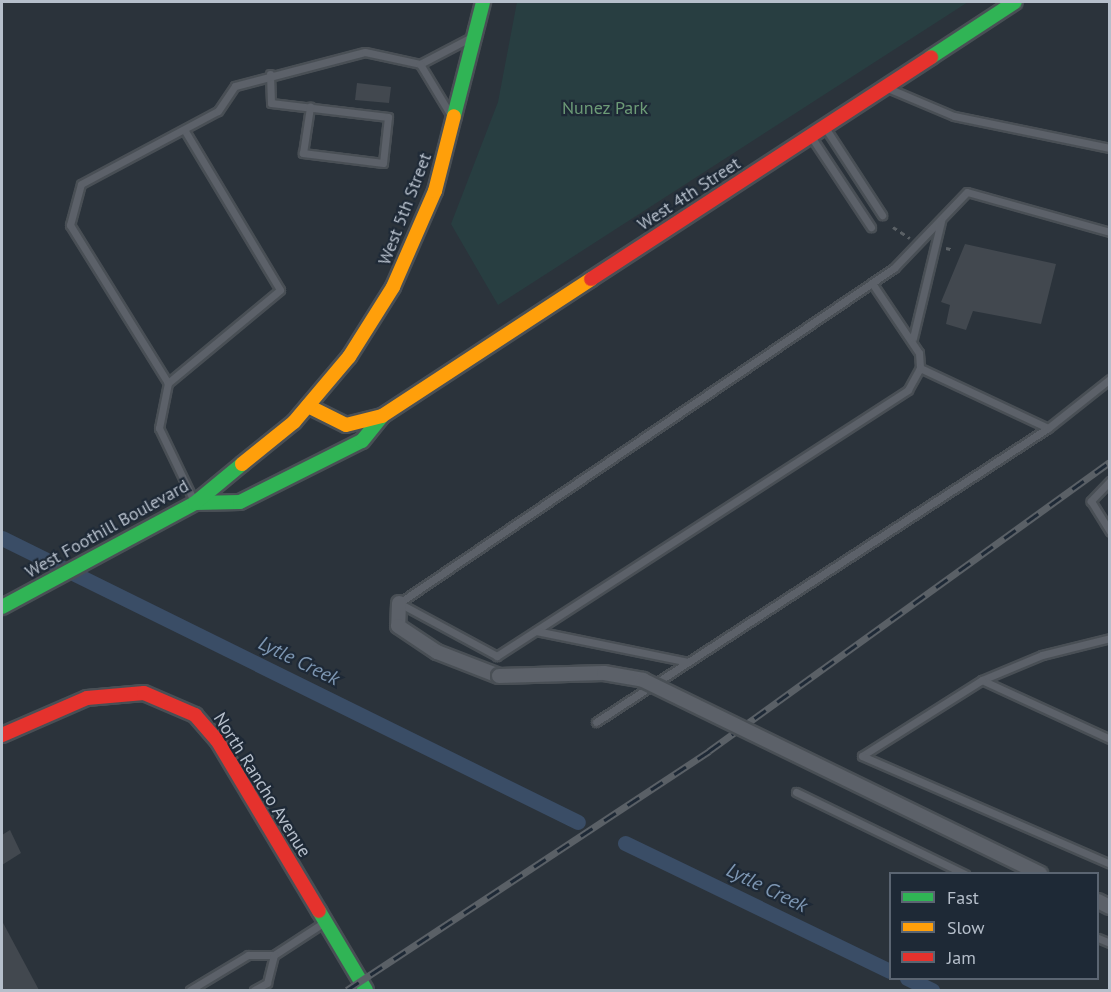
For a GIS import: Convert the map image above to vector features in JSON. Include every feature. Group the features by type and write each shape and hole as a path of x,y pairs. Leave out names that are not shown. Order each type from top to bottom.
{"street":[{"name":"West 5th Street","path":"308,406 349,357 398,278 435,191 454,128 483,2"},
{"name":"West 4th Street","path":"382,416 1015,2"},
{"path":"308,406 346,426 382,416"},
{"name":"West Foothill Boulevard","path":"2,607 195,503 255,458 308,406"},
{"path":"195,503 240,502 294,477 362,441 382,416"},
{"path":"399,603 399,626 437,652 499,676 604,673 643,680 1038,872"},
{"name":"North Rancho Avenue","path":"2,735 87,698 144,693 195,715 217,740 366,990"}],"lane":[{"path":"420,64 476,33"},
{"path":"168,383 70,225 81,184 218,111 235,86 270,74 365,52 420,64 443,95 454,128"},
{"path":"270,74 271,103 310,107 388,117 382,163 303,153 310,107"},
{"path":"885,87 954,116 1110,148"},
{"path":"825,127 882,215"},
{"path":"184,131 280,290 168,383 159,428 195,503"},
{"path":"810,136 871,227"},
{"path":"872,283 913,338 920,368 908,390 497,656 399,603 872,283 967,192 1110,231"},
{"path":"913,338 941,219"},
{"path":"920,368 1048,428"},
{"path":"596,722 1048,428 1110,379"},
{"path":"1110,481 1091,501 1110,532"},
{"path":"536,631 688,662"},
{"path":"1110,638 1042,655 982,680 862,756 1110,864"},
{"path":"982,680 1110,739"},
{"path":"796,792 963,872"},
{"path":"190,990 248,955 274,955 326,921"},
{"path":"254,990 267,983 274,955"}],"green space":[{"name":"Nunez Park","path":"517,2 968,2 498,305 451,224 498,102"}],"building":[{"path":"357,83 391,87 389,103 355,100"},
{"path":"965,244 1056,264 1041,324 973,311 966,330 946,324 950,305 941,302"},
{"path":"10,830 21,853 2,865 2,835"},
{"path":"2,921 39,990 2,990"}],"waterway":[{"name":"Lytle Creek","path":"2,538 578,822"},
{"name":"Lytle Creek","path":"625,843 889,971"},
{"name":"Lytle Creek","path":"911,980 932,990"}],"railway":[{"path":"347,990 709,751 1110,462"}],"traffic: fast":[{"path":"454,116 483,2"},
{"path":"931,57 1015,2"},
{"path":"195,503 240,502 362,441 382,416"},
{"path":"2,607 195,503 242,464"},
{"path":"319,911 366,990"}],"traffic: slow":[{"path":"242,464 294,422 349,357 393,287 435,191 454,116"},
{"path":"308,406 346,425 382,416 591,279"}],"traffic: jam":[{"path":"591,279 931,57"},
{"path":"2,735 87,698 144,693 195,715 217,740 319,911"}]}
